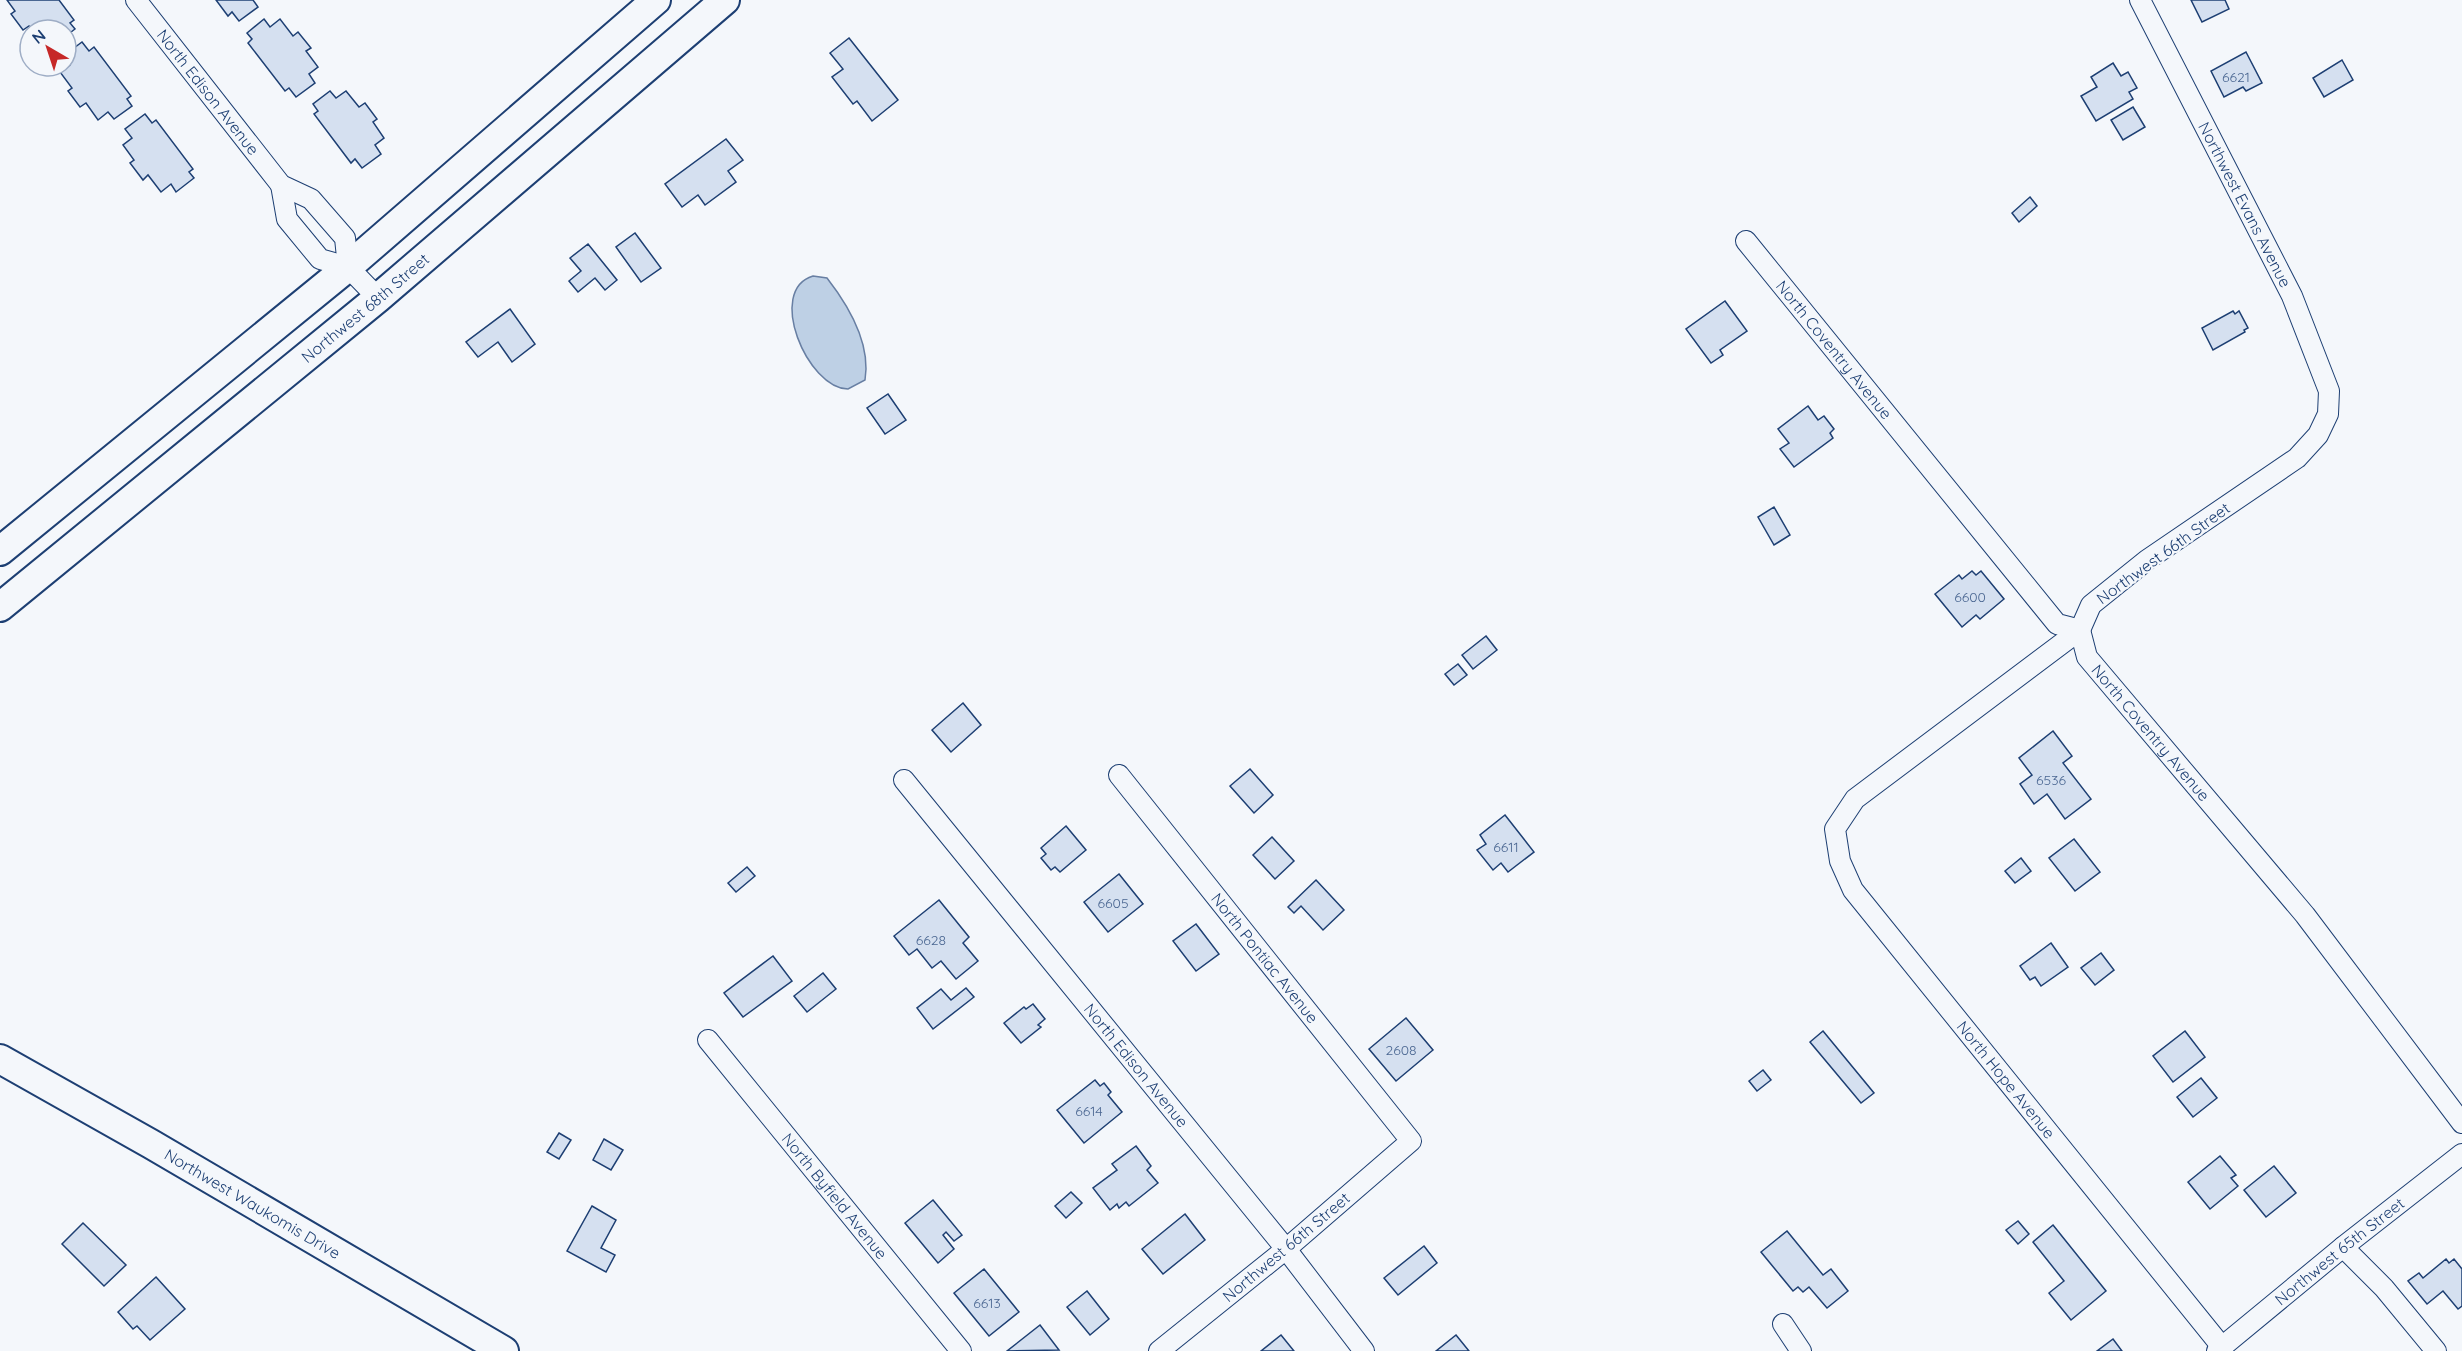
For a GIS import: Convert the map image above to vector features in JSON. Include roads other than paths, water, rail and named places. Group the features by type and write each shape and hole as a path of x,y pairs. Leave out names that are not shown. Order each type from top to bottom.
{"main road":[{"path":"0,551 348,267 656,0"},
{"name":"Northwest 68th Street","path":"0,607 378,298 725,0"},
{"name":"Northwest Waukomis Drive","path":"0,1059 151,1144 504,1351"}],"street":[{"name":"North Edison Avenue","path":"136,0 281,185 311,199 345,238 348,267"},
{"name":"Northwest Evans Avenue","path":"2140,0 2292,296 2329,391 2328,414"},
{"name":"North Edison Avenue","path":"281,185 287,219 320,259 348,267 378,298"},
{"name":"North Coventry Avenue","path":"1746,241 2058,624 2080,630 2087,657 2304,915 2462,1123"},
{"name":"Northwest 66th Street","path":"1855,799 2080,630 2091,605 2131,573 2297,458 2318,435 2328,414"},
{"name":"North Pontiac Avenue","path":"1119,775 1411,1141"},
{"name":"North Edison Avenue","path":"904,780 1286,1249 1364,1351"},
{"name":"North Hope Avenue","path":"1855,799 1835,829 1840,861 1853,890 2219,1349"},
{"name":"North Byfield Avenue","path":"708,1040 961,1351"},
{"name":"Northwest 66th Street","path":"1159,1351 1286,1249 1411,1141"},
{"name":"Northwest 65th Street","path":"2219,1349 2343,1247 2462,1154"},
{"path":"2343,1247 2384,1288 2436,1351"},
{"path":"1783,1324 1801,1351"}],"water":[{"path":"813,276 827,278 843,300 861,339 865,353 865,380 848,389 833,384 819,373 798,337 793,318 793,299 799,285"}]}
